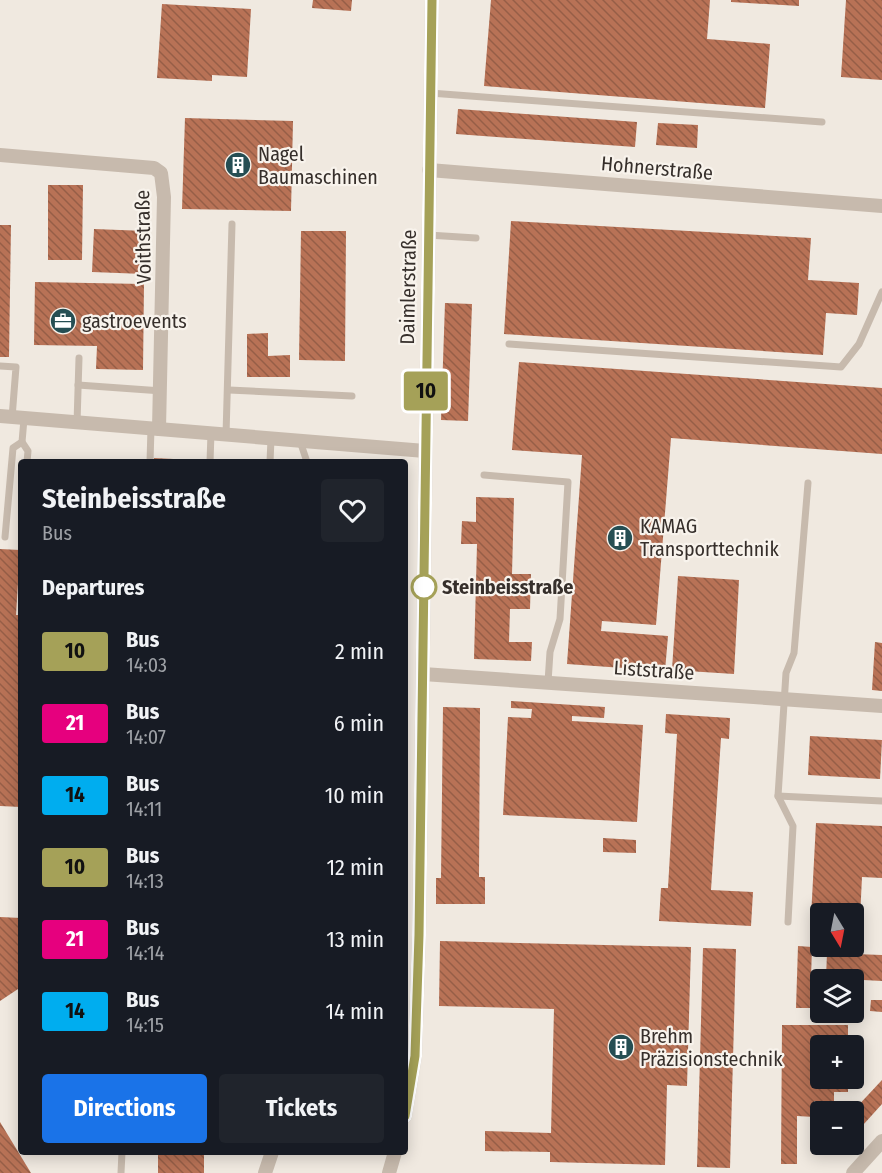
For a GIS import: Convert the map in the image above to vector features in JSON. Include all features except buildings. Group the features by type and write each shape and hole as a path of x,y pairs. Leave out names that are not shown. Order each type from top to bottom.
{"street":[{"name":"Daimlerstraße","path":"408,1098 415,1056 412,935 423,674 432,0"},
{"name":"Voithstraße","path":"0,155 154,168 161,173 165,196 162,392 155,428"},
{"name":"Hohnerstraße","path":"429,170 882,206"},
{"path":"12,418 425,451"},
{"name":"Liststraße","path":"423,674 882,706"},
{"path":"853,1173 882,1141"},
{"path":"265,1173 271,1155"},
{"path":"390,1173 394,1155"}],"lane":[{"path":"430,93 822,122"},
{"path":"226,435 232,224"},
{"path":"428,235 476,238"},
{"path":"509,344 841,367 859,344 882,292"},
{"path":"77,423 79,358"},
{"path":"0,366 16,367 12,418 28,451 27,459"},
{"path":"78,385 162,392"},
{"path":"229,390 352,396"},
{"path":"150,459 155,428"},
{"path":"210,459 211,433"},
{"path":"270,459 271,439"},
{"path":"5,537 4,506 13,448 22,442"},
{"path":"306,442 307,459"},
{"path":"484,475 568,482 560,619 550,652 548,682"},
{"path":"788,922 793,826 777,796 786,673 794,653 808,483"},
{"path":"777,796 882,801"},
{"path":"121,1173 122,1155"}],"bus line":[{"name":"10","path":"408,1104 415,1056 419,935 432,0"}],"place":[{"name":"Nagel Baumaschinen","path":"238,165"},
{"name":"gastroevents","path":"63,321"},
{"name":"KAMAG Transporttechnik","path":"620,538"},
{"name":"Steinbeisstraße","path":"424,587"},
{"name":"Brehm Präzisionstechnik","path":"621,1047"}]}
